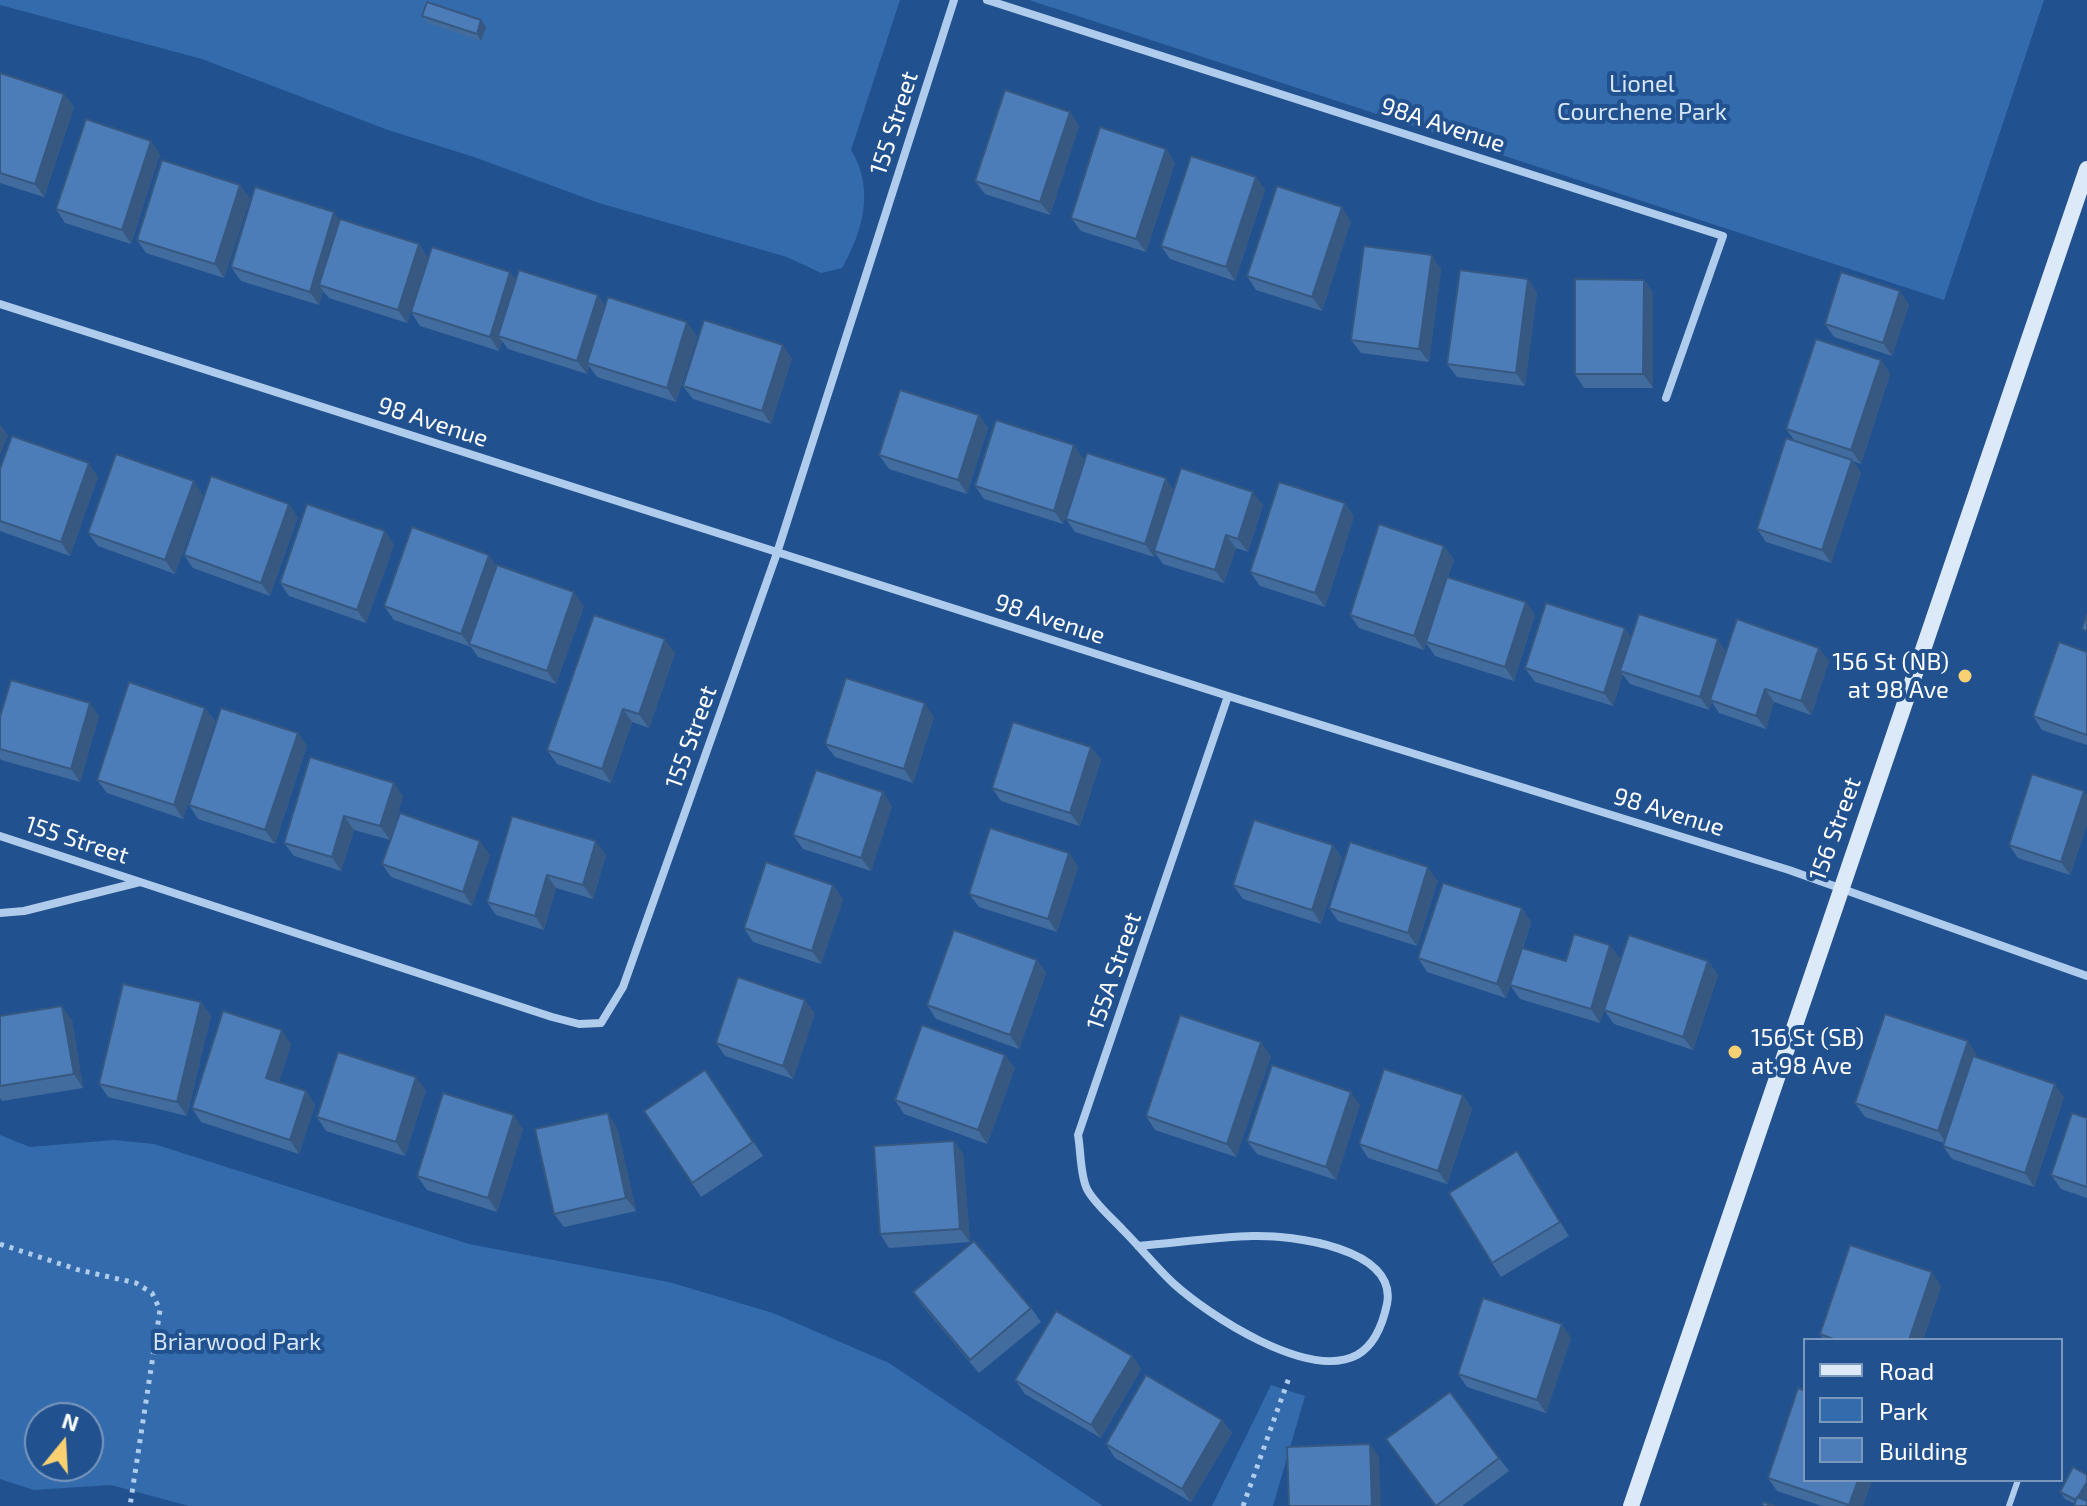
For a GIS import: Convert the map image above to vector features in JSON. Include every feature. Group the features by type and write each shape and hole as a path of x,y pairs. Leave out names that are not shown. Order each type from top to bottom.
{"main road":[{"name":"156 Street","path":"1631,1506 2087,169"}],"street":[{"name":"155 Street","path":"0,836 552,1017 579,1024 601,1023 623,987 777,553 954,0"},
{"name":"98A Avenue","path":"987,0 1723,236 1666,398"},
{"name":"98 Avenue","path":"0,304 1228,696 1840,887 2087,976"},
{"name":"155A Street","path":"1138,1246 1255,1236 1316,1242 1365,1259 1374,1266 1388,1290 1380,1329 1371,1344 1356,1356 1337,1359 1297,1356 1253,1338 1174,1284 1138,1246 1087,1189 1078,1135 1228,696"},
{"name":"155 Street","path":"0,913 24,911 141,881"}],"lane":[{"path":"2009,1506 2017,1482"}],"path":[{"path":"0,1244 79,1270 136,1283 152,1293 160,1310 130,1506"},
{"path":"1243,1506 1291,1372"}],"green space":[{"path":"0,0 900,0 851,150 863,180 864,195 856,239 842,268 821,273 787,257 599,203 474,157 388,130 202,59 0,5"},
{"name":"Lionel Courchene Park","path":"1029,0 2044,0 1944,300"},
{"name":"Briarwood Park","path":"0,1135 30,1147 114,1140 154,1144 469,1244 669,1282 773,1313 889,1363 1103,1506 189,1506 111,1485 34,1490 0,1479"},
{"path":"1271,1385 1305,1396 1273,1506 1212,1506"}],"building":[{"path":"427,2 481,20 477,34 422,16"},
{"path":"0,73 64,94 35,184 0,173"},
{"path":"1005,90 1070,112 1040,202 975,181"},
{"path":"86,119 151,141 122,230 56,209"},
{"path":"1100,127 1166,149 1136,239 1071,218"},
{"path":"1191,156 1256,177 1226,267 1161,246"},
{"path":"162,160 240,185 215,264 137,240"},
{"path":"1277,186 1342,207 1312,297 1247,276"},
{"path":"255,187 334,212 310,292 231,267"},
{"path":"340,219 419,244 398,310 319,285"},
{"path":"1364,246 1432,255 1419,349 1351,340"},
{"path":"432,247 510,272 490,337 411,312"},
{"path":"519,270 598,295 577,361 498,336"},
{"path":"1460,270 1528,279 1516,373 1447,364"},
{"path":"1841,272 1900,291 1883,343 1825,324"},
{"path":"1575,279 1644,280 1643,374 1575,374"},
{"path":"608,297 687,322 667,388 587,363"},
{"path":"704,320 783,345 762,411 683,386"},
{"path":"1816,339 1881,360 1851,450 1786,429"},
{"path":"900,390 979,415 958,480 879,455"},
{"path":"996,420 1074,445 1054,511 975,486"},
{"path":"12,436 89,463 61,542 0,521 0,469"},
{"path":"1786,438 1852,460 1822,550 1757,529"},
{"path":"1087,453 1166,478 1145,544 1066,519"},
{"path":"116,454 194,481 165,560 88,533"},
{"path":"1181,468 1253,492 1238,539 1226,535 1215,570 1154,551"},
{"path":"211,476 289,504 261,583 184,555"},
{"path":"1279,482 1345,503 1315,593 1250,572"},
{"path":"307,504 385,531 357,610 280,583"},
{"path":"1379,524 1444,546 1414,636 1350,615"},
{"path":"412,527 489,555 461,634 384,606"},
{"path":"497,565 574,592 547,671 469,644"},
{"path":"1447,577 1526,602 1505,667 1426,642"},
{"path":"1546,603 1625,628 1604,693 1525,668"},
{"path":"1639,614 1718,639 1700,697 1620,671"},
{"path":"2087,614 2087,631 2082,629"},
{"path":"594,615 665,639 639,714 623,709 602,769 547,750"},
{"path":"1737,619 1819,648 1801,701 1765,689 1756,716 1710,700"},
{"path":"2059,642 2087,652 2087,735 2033,716"},
{"path":"846,678 925,703 904,769 825,744"},
{"path":"11,680 90,703 71,769 0,749 0,717"},
{"path":"129,682 205,708 174,805 97,780"},
{"path":"221,708 298,733 265,830 189,805"},
{"path":"1013,722 1091,747 1070,813 992,788"},
{"path":"310,757 394,783 380,826 344,816 332,857 284,843"},
{"path":"816,770 883,792 861,858 793,835"},
{"path":"2032,774 2084,791 2061,862 2009,845"},
{"path":"400,813 480,841 463,892 382,864"},
{"path":"512,816 596,841 583,885 547,875 535,916 487,902"},
{"path":"1254,820 1333,845 1312,910 1233,885"},
{"path":"990,828 1069,853 1048,919 969,894"},
{"path":"1350,842 1428,867 1408,933 1329,908"},
{"path":"766,862 833,885 812,951 744,928"},
{"path":"1443,883 1522,908 1497,984 1418,958"},
{"path":"954,930 1037,960 1010,1035 927,1005"},
{"path":"1574,934 1610,945 1591,1009 1510,985 1522,948 1566,961"},
{"path":"1629,935 1708,961 1683,1037 1604,1010"},
{"path":"738,977 805,1000 783,1066 716,1043"},
{"path":"123,984 201,1002 177,1102 99,1084"},
{"path":"62,1006 74,1074 0,1086 0,1016"},
{"path":"223,1011 282,1030 266,1078 306,1091 290,1140 192,1108"},
{"path":"1885,1014 1968,1041 1938,1131 1855,1103"},
{"path":"1180,1015 1261,1042 1227,1144 1146,1116"},
{"path":"922,1025 1005,1055 978,1130 895,1100"},
{"path":"338,1052 416,1077 396,1142 317,1117"},
{"path":"1973,1056 2055,1084 2025,1173 1943,1146"},
{"path":"1272,1065 1351,1092 1326,1167 1247,1141"},
{"path":"1384,1069 1463,1095 1438,1171 1359,1144"},
{"path":"705,1070 753,1142 692,1183 644,1111"},
{"path":"443,1093 514,1115 488,1198 417,1176"},
{"path":"608,1113 626,1198 554,1214 535,1129"},
{"path":"2072,1113 2087,1118 2087,1187 2051,1175"},
{"path":"954,1141 960,1229 880,1234 874,1146"},
{"path":"1517,1151 1560,1222 1492,1263 1449,1193"},
{"path":"974,1241 1031,1308 970,1360 913,1292"},
{"path":"1850,1245 1932,1272 1910,1338 1831,1338 1820,1334"},
{"path":"1483,1298 1562,1324 1537,1400 1458,1374"},
{"path":"1056,1311 1132,1356 1091,1425 1015,1380"},
{"path":"1146,1375 1222,1420 1182,1489 1106,1444"},
{"path":"1798,1388 1803,1390 1803,1482 1857,1482 1849,1505 1768,1478"},
{"path":"1450,1392 1499,1458 1436,1506 1386,1439"},
{"path":"1370,1444 1372,1506 1289,1506 1287,1447"},
{"path":"2073,1467 2087,1475 2087,1482 2076,1500 2060,1492"},
{"path":"2077,1497 2087,1501 2087,1506 2074,1506"}],"place":[{"name":"156 St (NB) at 98 Ave","path":"1965,676"},
{"name":"156 St (SB) at 98 Ave","path":"1735,1052"}]}
